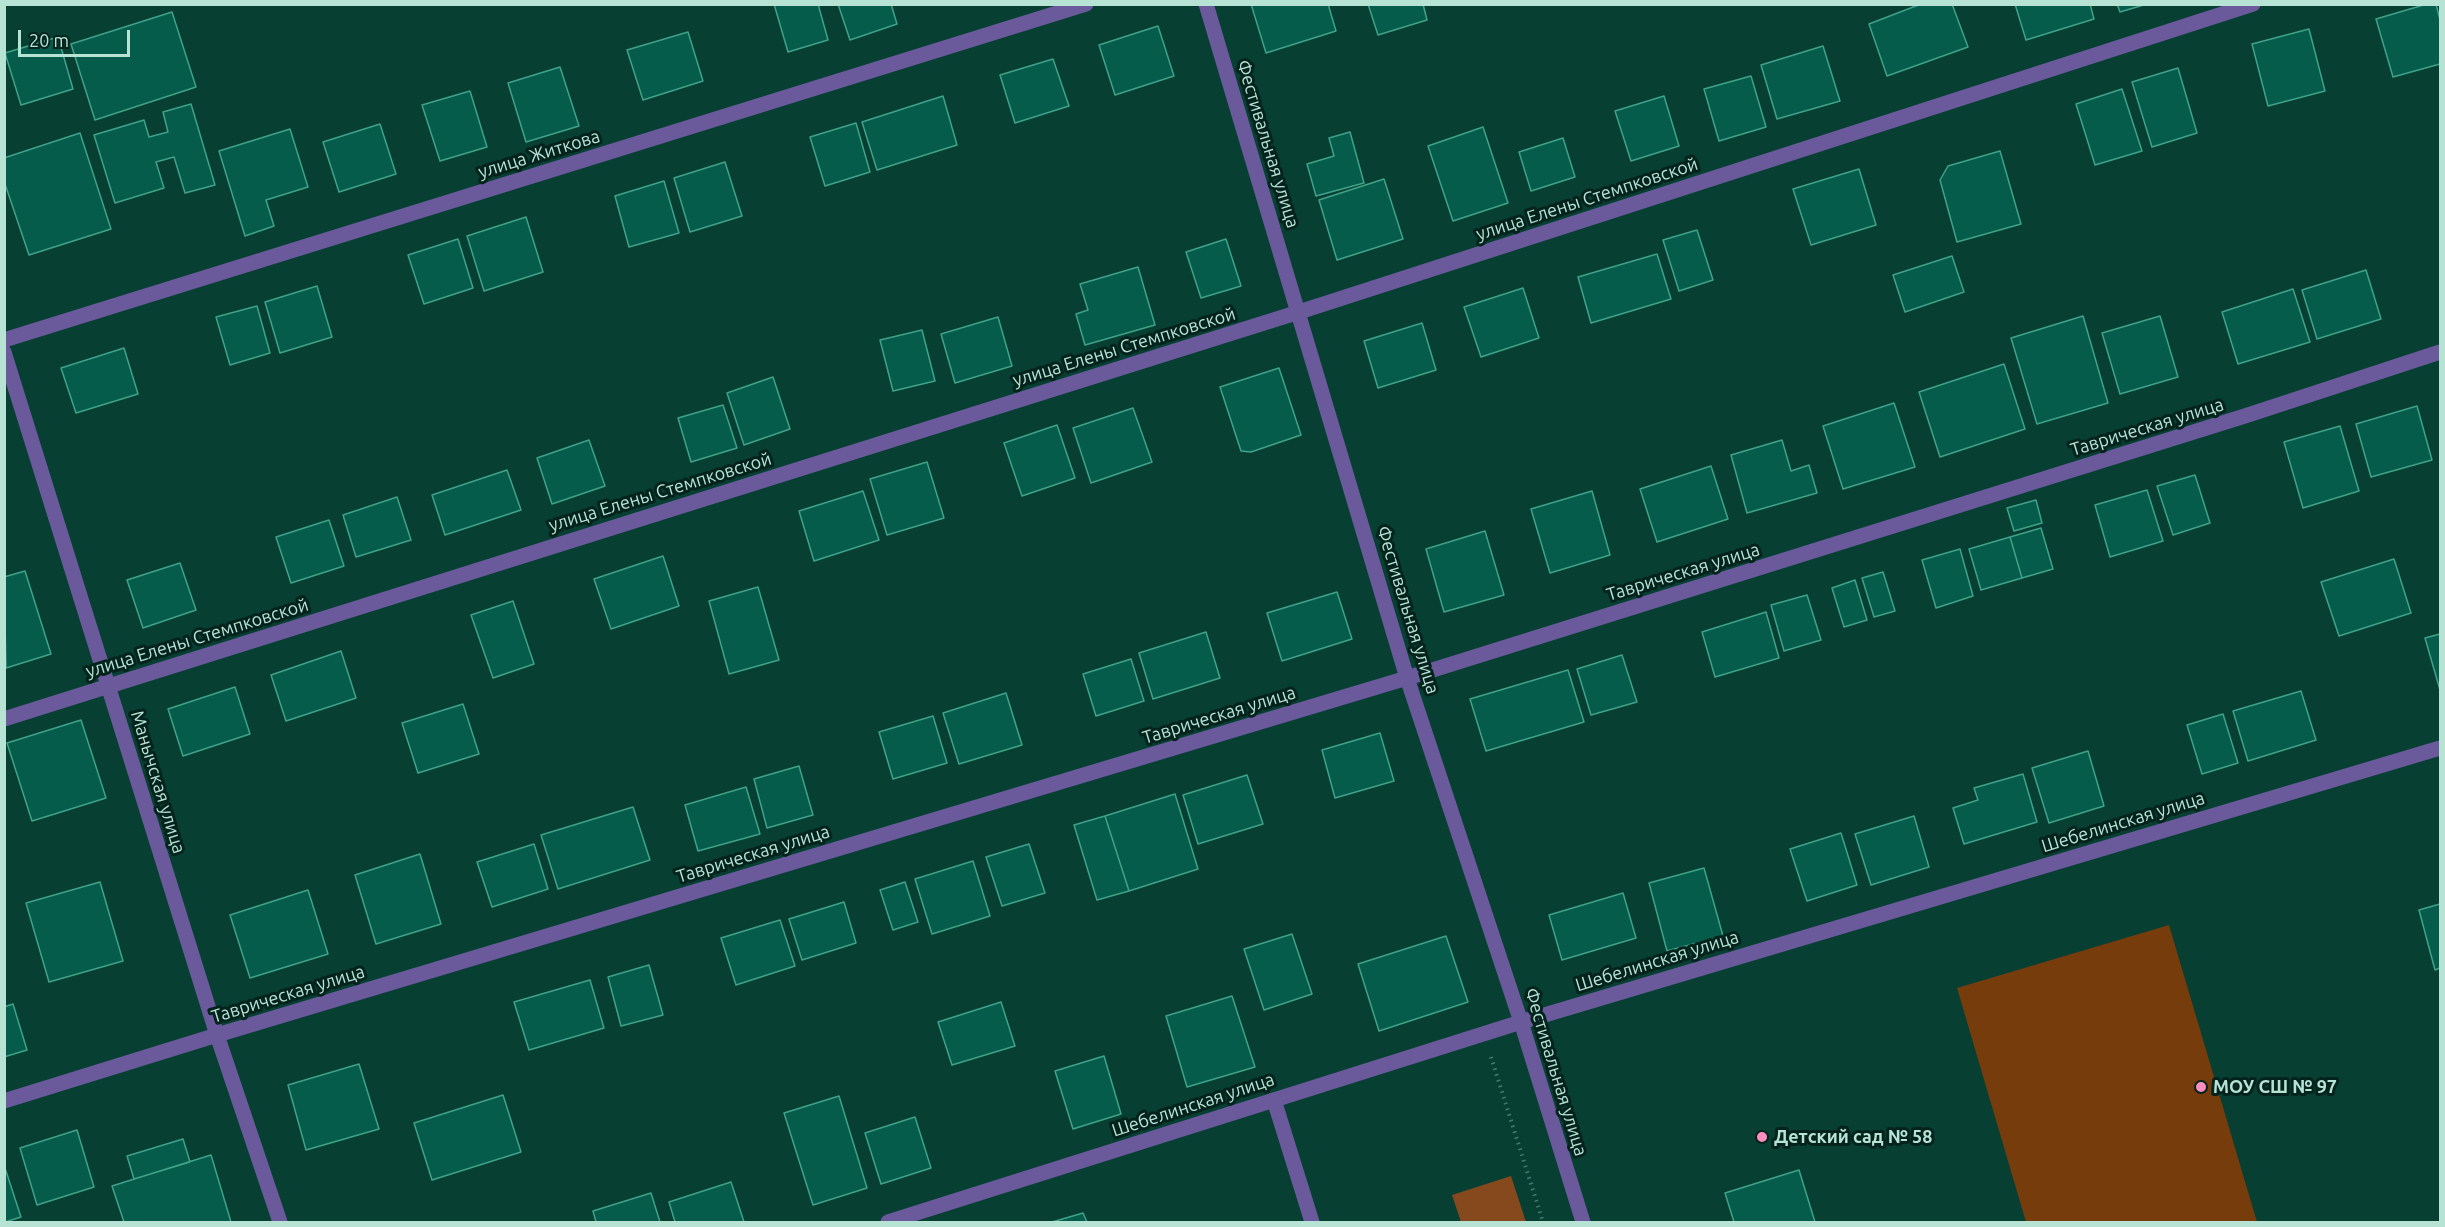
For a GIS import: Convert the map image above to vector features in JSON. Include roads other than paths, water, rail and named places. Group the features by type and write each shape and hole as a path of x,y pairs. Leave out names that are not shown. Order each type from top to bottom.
{"street":[{"name":"улица Житкова","path":"4,340 1086,4"},
{"name":"Фестивальная улица","path":"1206,4 1407,678 1521,1022 1583,1222"},
{"name":"улица Елены Стемпковской","path":"4,718 1299,312 2253,4"},
{"name":"Манычская улица","path":"4,352 217,1035 280,1222"},
{"name":"Таврическая улица","path":"4,1101 1407,678 2248,416 2440,352"},
{"name":"Шебелинская улица","path":"888,1222 1521,1022 2440,748"},
{"path":"1274,1100 1312,1222"}],"place":[{"name":"МОУ СШ № 97","path":"2201,1087"},
{"name":"Детский сад № 58","path":"1762,1137"}]}
